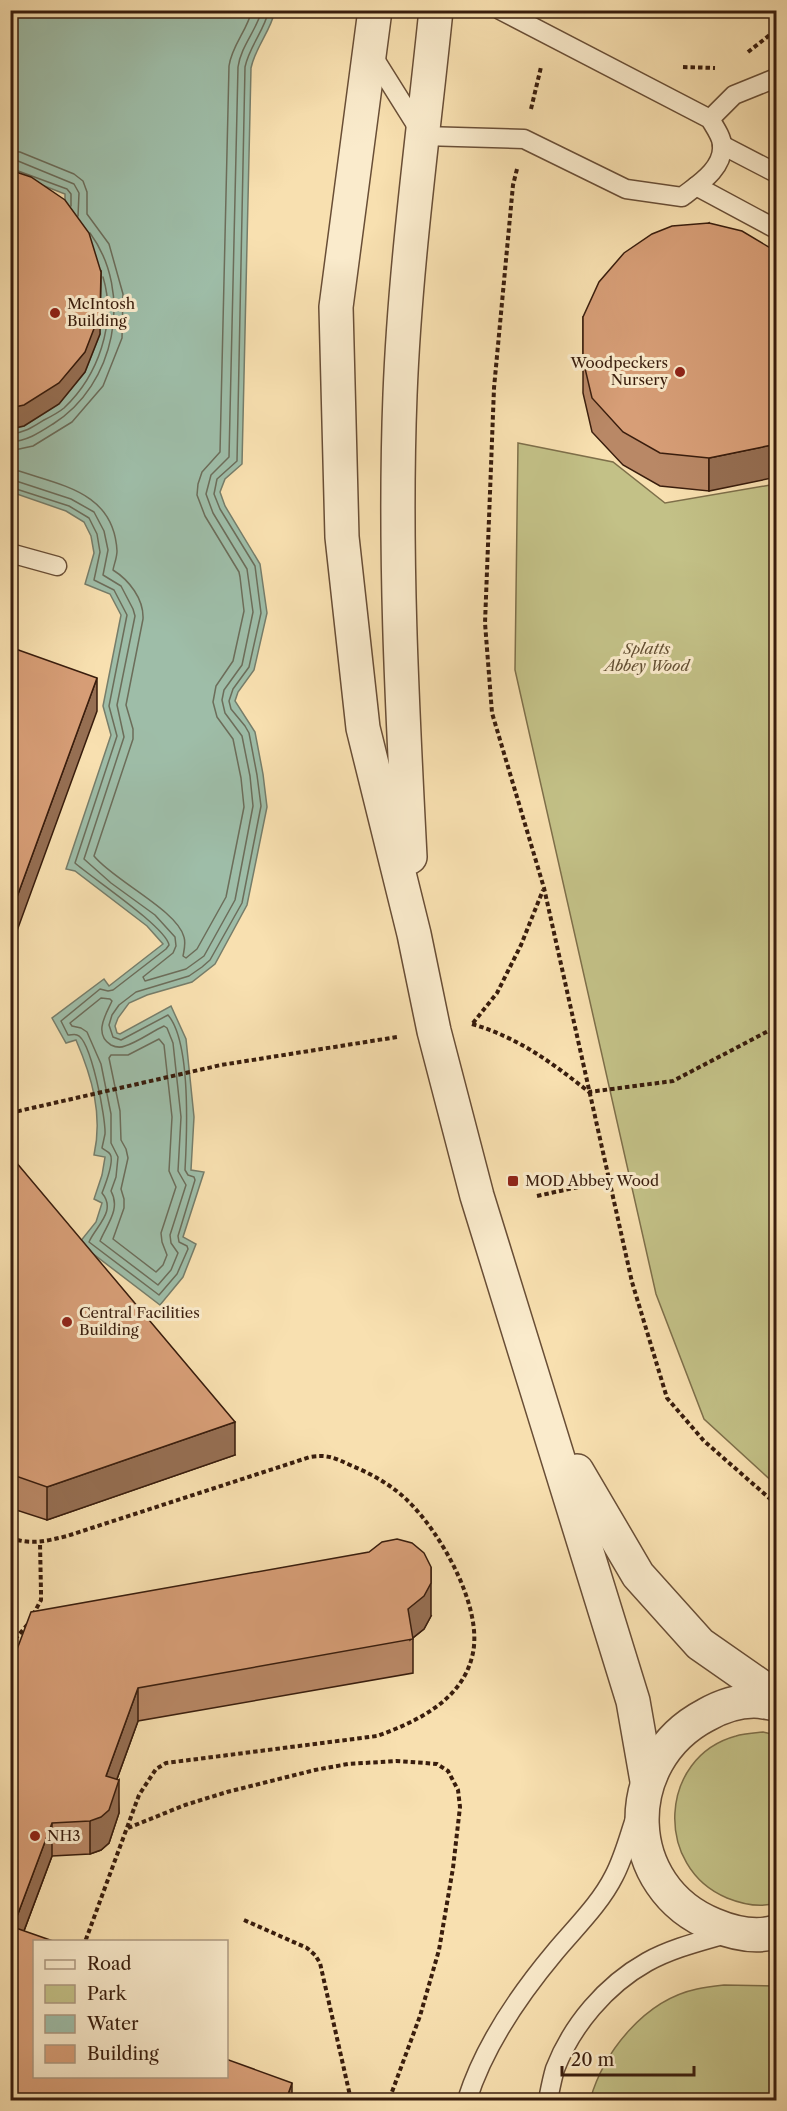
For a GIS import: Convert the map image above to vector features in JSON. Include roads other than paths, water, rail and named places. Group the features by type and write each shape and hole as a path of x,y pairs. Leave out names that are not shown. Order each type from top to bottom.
{"street":[{"path":"375,10 336,307 342,537 363,728 414,934 434,1031 477,1196 633,1701 645,1789 642,1832 651,1866 670,1896 698,1919 731,1932 769,1934 777,1932"},
{"path":"414,934 403,722 398,538 400,395 407,280 436,10"},
{"path":"548,1422 638,1575 700,1644 777,1697"},
{"path":"645,1789 663,1749 688,1724 718,1708 753,1701 777,1704"}],"lane":[{"path":"369,49 423,136 524,139 626,189 682,197 707,177 718,163 722,145 710,118 500,10"},
{"path":"710,118 734,95 777,78"},
{"path":"722,145 777,173"},
{"path":"696,186 777,229"},
{"path":"755,218 777,219"},
{"path":"10,553 57,566"},
{"path":"467,2100 475,2076 511,2011 614,1877 645,1789"},
{"path":"548,2100 555,2070 579,2021 619,1982 647,1962 731,1932"}],"water":[{"path":"11,11 275,11 251,68 242,464 225,479 220,492 225,506 260,564 267,613 254,670 238,692 235,701 255,732 267,807 247,905 215,964 192,982 147,995 129,1003 115,1026 117,1033 120,1034 171,1006 186,1039 194,1117 191,1170 204,1172 183,1237 196,1244 183,1277 160,1305 79,1243 96,1222 102,1203 94,1199 105,1157 94,1155 96,1111 91,1082 82,1054 76,1040 66,1043 52,1018 104,979 109,986 163,944 147,926 75,871 66,869 111,735 103,706 121,615 110,594 85,584 94,553 91,536 84,522 66,511 11,492 11,429 24,426 59,404 85,372 100,334 65,221 65,194 11,173"}],"place":[{"name":"McIntosh Building","path":"55,313"},
{"name":"Woodpeckers Nursery","path":"680,372"},
{"name":"MOD Abbey Wood","path":"513,1181"},
{"name":"Central Facilities Building","path":"67,1322"},
{"name":"NH3","path":"35,1836"}],"park label":[{"name":"Splatts Abbey Wood","path":"647,658"}]}
